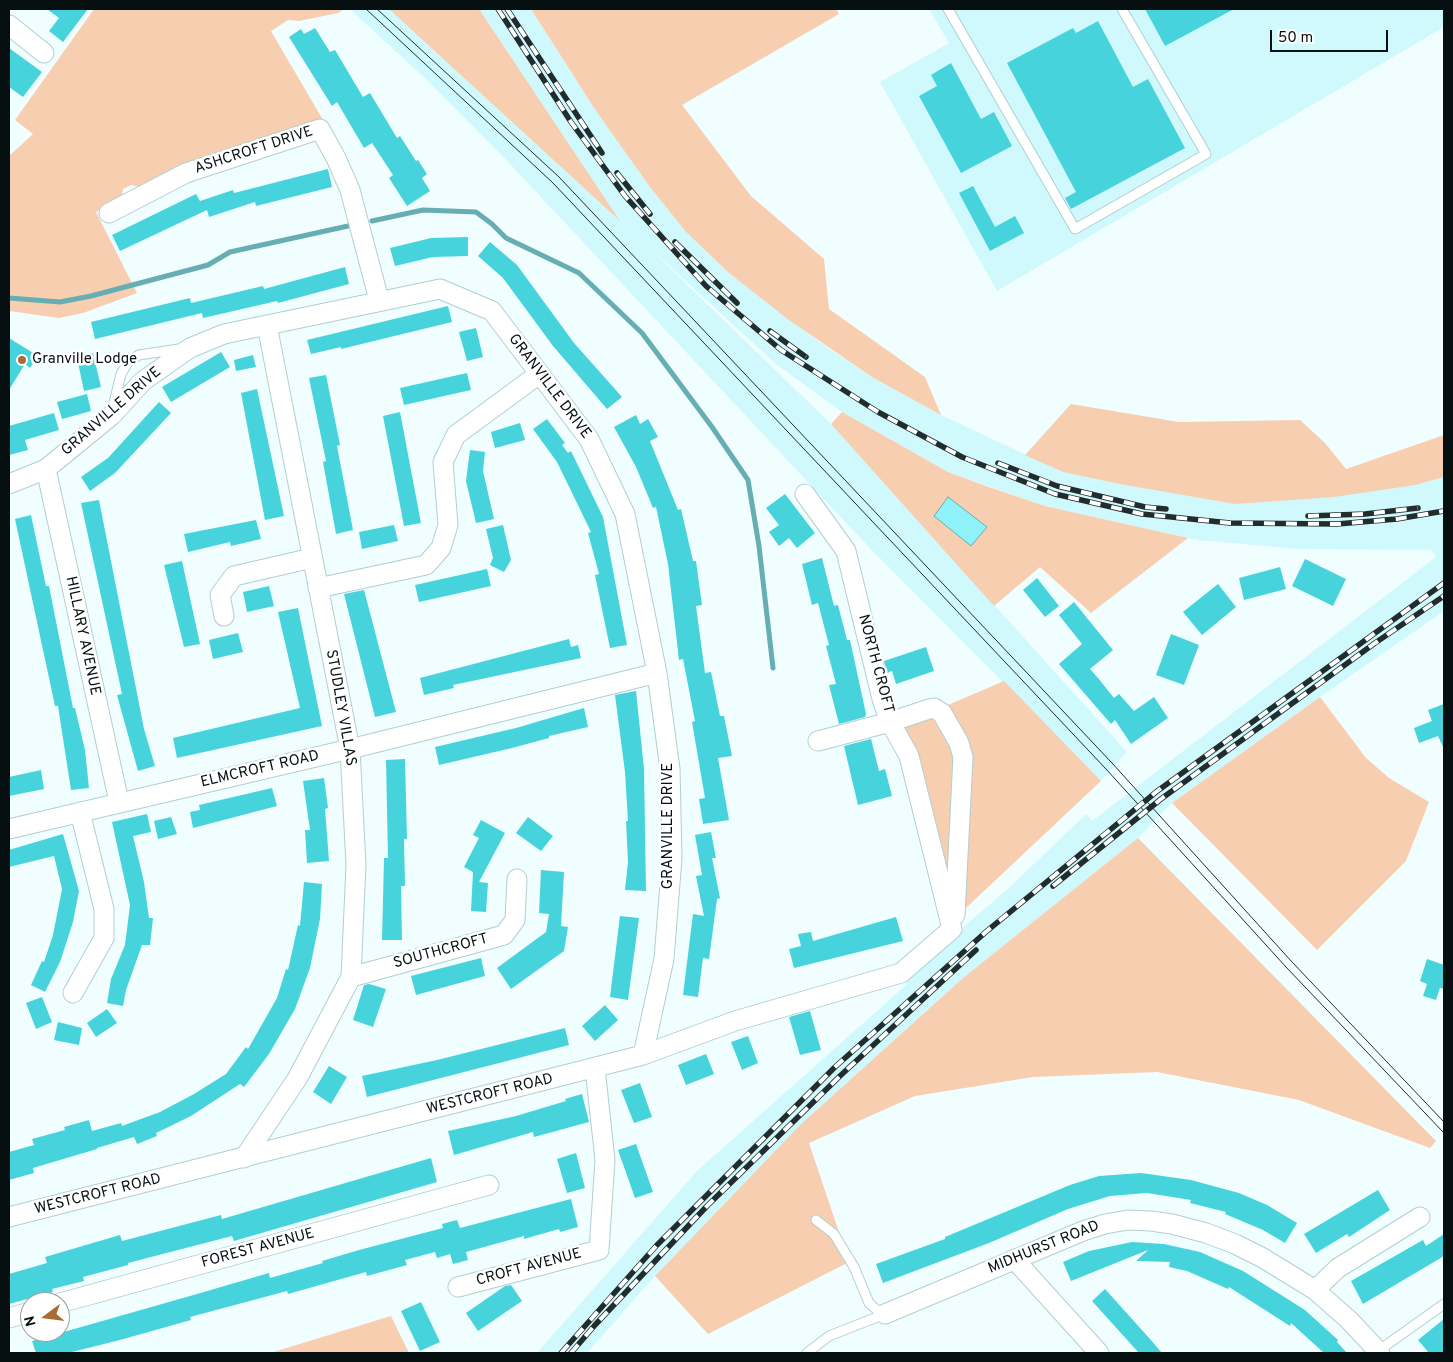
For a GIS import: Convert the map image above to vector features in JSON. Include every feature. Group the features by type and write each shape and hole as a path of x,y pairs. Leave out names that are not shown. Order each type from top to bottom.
{"street":[{"path":"9,25 44,53"},
{"name":"ASHCROFT DRIVE","path":"109,213 131,195 186,173 320,129 336,158 350,190 379,300"},
{"name":"GRANVILLE DRIVE","path":"9,484 46,469 112,415 143,381 190,348 224,334 379,300 440,289 492,311 589,439 626,514 657,673 670,769 672,858 664,959 643,1056"},
{"name":"STUDLEY VILLAS","path":"244,1158 297,1079 351,977 356,865 350,749 266,325"},
{"path":"318,588 426,564 441,548 448,525 443,462 456,435 539,374"},
{"name":"HILLARY AVENUE","path":"46,469 119,802"},
{"name":"NORTH CROFT","path":"805,494 846,551 882,699 890,722 909,756 952,929"},
{"path":"224,616 220,595 234,576 312,558"},
{"name":"ELMCROFT ROAD","path":"9,829 350,749 657,673"},
{"path":"818,741 890,722 928,709 939,710 962,749 955,915 952,929"},
{"path":"73,993 104,938 104,909 80,812"},
{"name":"SOUTHCROFT","path":"351,977 504,935 515,920 517,879"},
{"name":"WESTCROFT ROAD","path":"9,1217 643,1056 735,1021 901,973 952,929"},
{"name":"CROFT AVENUE","path":"458,1287 599,1250 605,1160 595,1068"},
{"name":"FOREST AVENUE","path":"70,1301 489,1185"},
{"path":"1315,1290 1338,1268 1420,1217"},
{"name":"MIDHURST ROAD","path":"885,1314 1050,1243 1105,1224 1128,1220 1151,1221 1172,1224 1235,1244 1263,1258 1315,1290 1349,1320 1379,1352"},
{"path":"1014,1259 1099,1353"}],"lane":[{"path":"948,9 1075,229 1206,154 1122,9"},
{"path":"816,1220 834,1234 854,1268 869,1303 879,1312 885,1314"},
{"path":"1379,1352 1444,1304"},
{"path":"807,1353 828,1336 885,1314"}],"shaded area":[{"path":"94,9 344,9 338,13 299,21 288,20 271,31 323,120 235,149 139,187 131,185 123,189 122,197 96,212 137,293 83,313 59,318 9,311 9,156 33,134 15,120"},
{"path":"350,9 389,9 618,219 479,9 531,9 596,111 650,187 686,232 729,273 822,344 872,377 941,415 1063,472 1309,490 1444,435 1444,611 1172,803 1138,838 963,978 800,1125 655,1276 587,1353 537,1353 697,1171 906,985 906,977 1011,886 1086,814 1092,821 1436,557 1431,550 1298,549 1197,540 1045,506 948,472 842,412 776,364 643,242 831,424 1127,752 1101,781 865,543 510,164 430,83"},
{"path":"389,9 479,9 620,221 415,33"},
{"path":"531,9 836,9 839,14 682,105 751,196 824,259 829,309 925,377 941,415 872,377 789,320 729,273 686,232 650,187 596,111"},
{"path":"929,9 1444,9 1444,27 997,291 880,82 949,43"},
{"path":"1071,404 1179,422 1300,420 1325,443 1346,469 1444,435 1444,477 1415,485 1334,497 1235,504 1120,484 1063,472 1025,455"},
{"path":"842,412 948,472 986,486 1045,506 1188,538 1091,613 1040,567 994,606 831,424"},
{"path":"1004,681 1101,781 967,907 953,915 899,726"},
{"path":"1320,697 1366,758 1389,778 1429,802 1406,861 1317,950 1172,803"},
{"path":"1138,838 1436,1141 1430,1148 1299,1100 1157,1072 1033,1077 915,1096 809,1143 849,1262 708,1334 655,1276 800,1125 963,978"},
{"path":"391,1316 409,1353 270,1353"}],"water":[{"path":"948,497 987,527 971,546 934,516"}],"building":[{"path":"47,9 88,9 63,42 49,31 59,18"},
{"path":"1145,9 1234,9 1165,46"},
{"path":"1098,21 1133,87 1148,79 1185,148 1071,209 1065,198 1076,192 1007,63 1073,28 1076,33"},
{"path":"315,28 330,52 335,50 363,97 370,93 397,138 400,136 427,174 422,178 430,191 407,206 389,178 393,175 372,143 364,148 337,102 332,106 289,37 301,29 304,34"},
{"path":"9,48 42,72 23,97 9,87"},
{"path":"951,63 981,119 994,112 1012,146 961,173 919,96 937,86 931,75"},
{"path":"328,169 332,187 256,206 255,202 209,217 207,210 120,251 112,235 196,194 200,201 233,190 234,193"},
{"path":"973,186 995,227 1015,216 1024,233 990,251 959,193"},
{"path":"468,237 468,256 433,257 395,266 390,248 431,238"},
{"path":"490,242 517,265 574,343 622,397 607,409 553,346 503,278 478,256"},
{"path":"345,267 349,284 278,303 277,301 203,318 202,313 95,339 91,322 190,298 191,303 263,286 264,289"},
{"path":"448,306 452,322 341,349 341,347 311,354 307,340"},
{"path":"476,328 483,357 467,361 459,332"},
{"name":"Granville Lodge","path":"9,338 38,356 30,368 25,364 9,390"},
{"path":"221,352 230,367 171,402 162,387"},
{"path":"93,353 101,387 84,391 77,358"},
{"path":"253,355 256,367 236,371 234,360"},
{"path":"467,373 471,390 404,405 400,388"},
{"path":"326,375 340,445 337,446 353,530 336,534 323,462 326,461 309,378"},
{"path":"257,389 284,516 265,520 241,393"},
{"path":"87,394 91,411 62,419 57,402"},
{"path":"159,402 171,413 115,473 90,491 81,477 108,458"},
{"path":"400,412 421,523 404,526 383,416"},
{"path":"54,413 59,430 25,440 28,450 9,455 9,426"},
{"path":"636,415 640,424 648,419 658,437 650,441 678,510 681,509 693,561 696,561 702,605 696,606 705,673 711,672 720,716 724,716 732,756 718,758 729,820 703,824 699,799 705,798 692,722 695,721 683,659 679,660 668,564 656,507 653,508 636,467 614,427"},
{"path":"547,419 565,443 562,445 568,453 571,451 603,517 627,645 610,648 595,575 599,574 588,533 591,532 557,462 533,429"},
{"path":"520,423 525,440 495,448 491,432"},
{"path":"470,450 485,452 483,471 494,519 476,523 466,481"},
{"path":"785,494 815,533 797,548 789,538 779,546 769,532 779,525 766,508"},
{"path":"99,500 144,729 155,766 138,771 117,695 122,694 81,503"},
{"path":"31,515 46,586 49,586 73,708 75,708 85,750 89,788 71,790 58,706 55,706 15,519"},
{"path":"256,520 261,539 231,546 230,542 188,552 184,534"},
{"path":"394,525 398,541 362,549 359,532"},
{"path":"503,525 511,560 504,572 490,565 493,558 486,529"},
{"path":"822,558 834,606 838,605 847,640 850,640 866,714 865,717 839,724 829,685 836,684 826,646 829,645 818,603 812,605 802,564"},
{"path":"1305,559 1346,579 1333,606 1292,586"},
{"path":"182,561 200,644 184,647 164,565"},
{"path":"1280,567 1286,589 1244,600 1239,578"},
{"path":"487,569 491,586 419,602 415,585"},
{"path":"1037,578 1059,606 1045,617 1023,590"},
{"path":"1218,584 1236,607 1202,635 1183,612"},
{"path":"269,586 274,606 247,612 243,592"},
{"path":"364,590 396,712 375,717 344,594"},
{"path":"1074,602 1113,650 1090,669 1114,698 1119,694 1134,711 1154,697 1168,718 1131,744 1115,720 1111,724 1059,664 1082,644 1059,615"},
{"path":"298,608 322,726 177,758 173,738 300,708 278,612"},
{"path":"238,633 243,652 213,659 209,640"},
{"path":"1171,634 1199,645 1184,685 1156,675"},
{"path":"569,639 571,647 578,645 581,658 453,685 454,688 424,695 420,678"},
{"path":"926,647 934,671 896,684 892,671 887,673 884,661"},
{"path":"636,691 644,769 646,891 625,890 628,862 626,821 628,821 625,772 615,695"},
{"path":"1444,704 1444,749 1438,736 1419,743 1414,728 1432,721 1428,710"},
{"path":"584,708 588,727 549,736 549,738 512,748 439,765 435,747 516,728"},
{"path":"871,739 879,771 885,769 892,796 858,805 844,746"},
{"path":"405,759 407,839 404,839 405,886 401,886 402,940 382,940 384,858 388,858 386,760"},
{"path":"41,770 44,789 9,796 9,777"},
{"path":"324,778 328,808 325,809 329,861 307,863 305,830 310,830 303,781"},
{"path":"272,788 277,806 193,828 190,812 200,810 199,805"},
{"path":"147,814 151,832 133,836 144,882 149,918 153,918 150,945 142,945 126,990 123,1006 107,1003 111,979 125,945 130,905 112,822"},
{"path":"171,817 177,834 158,839 154,821"},
{"path":"528,817 553,836 541,851 516,833"},
{"path":"481,820 505,833 479,882 488,883 486,912 471,911 473,872 464,867 479,838 473,835"},
{"path":"711,832 716,858 712,858 720,898 717,899 709,959 703,958 698,997 683,995 693,914 704,916 696,876 702,875 695,835"},
{"path":"63,834 79,891 73,922 60,962 45,992 31,985 42,961 44,962 53,935 62,889 54,856 9,867 9,850"},
{"path":"541,870 564,872 561,926 568,927 564,951 511,989 497,968 546,932 549,914 539,913"},
{"path":"304,882 322,884 320,919 310,968 295,1009 269,1054 244,1087 240,1084 191,1116 156,1133 157,1136 137,1144 134,1137 33,1168 34,1173 9,1180 9,1152 34,1145 32,1139 65,1130 64,1127 89,1120 92,1131 121,1123 122,1126 160,1112 226,1074 246,1047 248,1049 277,998 286,969 288,970 298,925 300,926"},
{"path":"620,916 639,918 628,1000 610,997"},
{"path":"896,917 903,941 794,968 789,949 801,946 798,934 811,932 813,941"},
{"path":"481,958 485,976 416,995 411,976"},
{"path":"1427,959 1444,965 1444,989 1440,988 1436,1000 1423,996 1427,984 1420,981"},
{"path":"369,984 386,989 373,1027 353,1020 364,985"},
{"path":"42,997 52,1022 36,1029 26,1003"},
{"path":"605,1005 618,1020 595,1041 582,1026"},
{"path":"107,1009 117,1023 96,1037 87,1023"},
{"path":"810,1011 821,1050 800,1055 789,1017"},
{"path":"58,1022 82,1028 79,1045 54,1040"},
{"path":"565,1028 569,1045 367,1097 362,1076 437,1060"},
{"path":"748,1036 758,1063 742,1070 731,1042"},
{"path":"706,1054 714,1074 686,1085 678,1065"},
{"path":"329,1066 347,1077 331,1104 313,1092"},
{"path":"640,1083 652,1117 634,1123 621,1090"},
{"path":"582,1094 589,1122 534,1137 533,1132 454,1155 448,1131 516,1116 566,1101 565,1099"},
{"path":"636,1144 653,1192 635,1198 618,1150"},
{"path":"576,1153 585,1188 567,1193 557,1159"},
{"path":"431,1158 437,1182 234,1241 232,1236 128,1263 128,1265 83,1277 84,1281 52,1289 53,1292 20,1292 20,1301 9,1304 9,1274 47,1263 45,1257 120,1235 122,1241 221,1215 222,1219"},
{"path":"1141,1173 1191,1180 1239,1193 1267,1205 1297,1223 1285,1243 1263,1230 1225,1214 1226,1212 1190,1203 1191,1200 1147,1193 1110,1196 1068,1209 989,1243 883,1283 876,1264 945,1239 945,1237 1070,1185 1099,1176"},
{"path":"1378,1190 1390,1210 1349,1237 1347,1234 1316,1253 1304,1234"},
{"path":"571,1199 578,1227 560,1232 559,1229 524,1239 524,1236 466,1252 468,1260 453,1264 450,1254 437,1258 435,1252 405,1260 407,1265 367,1276 366,1272 288,1294 287,1291 190,1317 191,1320 68,1353 36,1353 32,1342 70,1342 70,1330 269,1273 270,1278 323,1263 322,1261 359,1250 443,1228 442,1224 457,1220 460,1228"},
{"path":"1444,1234 1444,1256 1363,1304 1351,1281 1423,1240 1426,1246"},
{"path":"1132,1242 1164,1244 1200,1252 1243,1271 1305,1310 1338,1340 1337,1342 1347,1353 1324,1353 1291,1323 1290,1326 1229,1287 1228,1289 1187,1271 1169,1267 1170,1262 1136,1261 1148,1250 1071,1281 1063,1262 1089,1251"},
{"path":"511,1285 522,1301 478,1331 466,1313 505,1286"},
{"path":"1105,1289 1162,1353 1139,1353 1092,1301"},
{"path":"421,1302 440,1342 420,1351 401,1311"},
{"path":"1444,1319 1444,1353 1429,1353 1418,1340"}],"waterway":[{"path":"372,221 423,210 476,212 506,238 579,273 642,333 712,427 748,480 759,546 773,668"},
{"path":"9,298 60,302 91,296 208,265 230,252 348,226"}],"tram line":[{"path":"366,9 553,183 1106,769 1286,967 1444,1133"},
{"path":"377,9 559,177 1112,763 1292,962 1444,1122"}],"railway":[{"path":"498,9 571,122 625,196 706,286 781,350 878,412 962,457 1055,494 1142,514 1230,523 1337,524 1397,519 1444,511"},
{"path":"507,9 602,153"},
{"path":"617,173 650,214"},
{"path":"675,242 737,303"},
{"path":"770,331 806,357"},
{"path":"998,463 1057,486 1145,507 1166,509"},
{"path":"1308,516 1365,514 1418,508"},
{"path":"561,1353 657,1245 835,1067 988,930 1156,792 1444,583"},
{"path":"1053,886 1161,799 1375,643 1444,596"},
{"path":"571,1353 707,1206 841,1075 976,950"}],"place":[{"name":"Granville Lodge","path":"22,360"}]}
